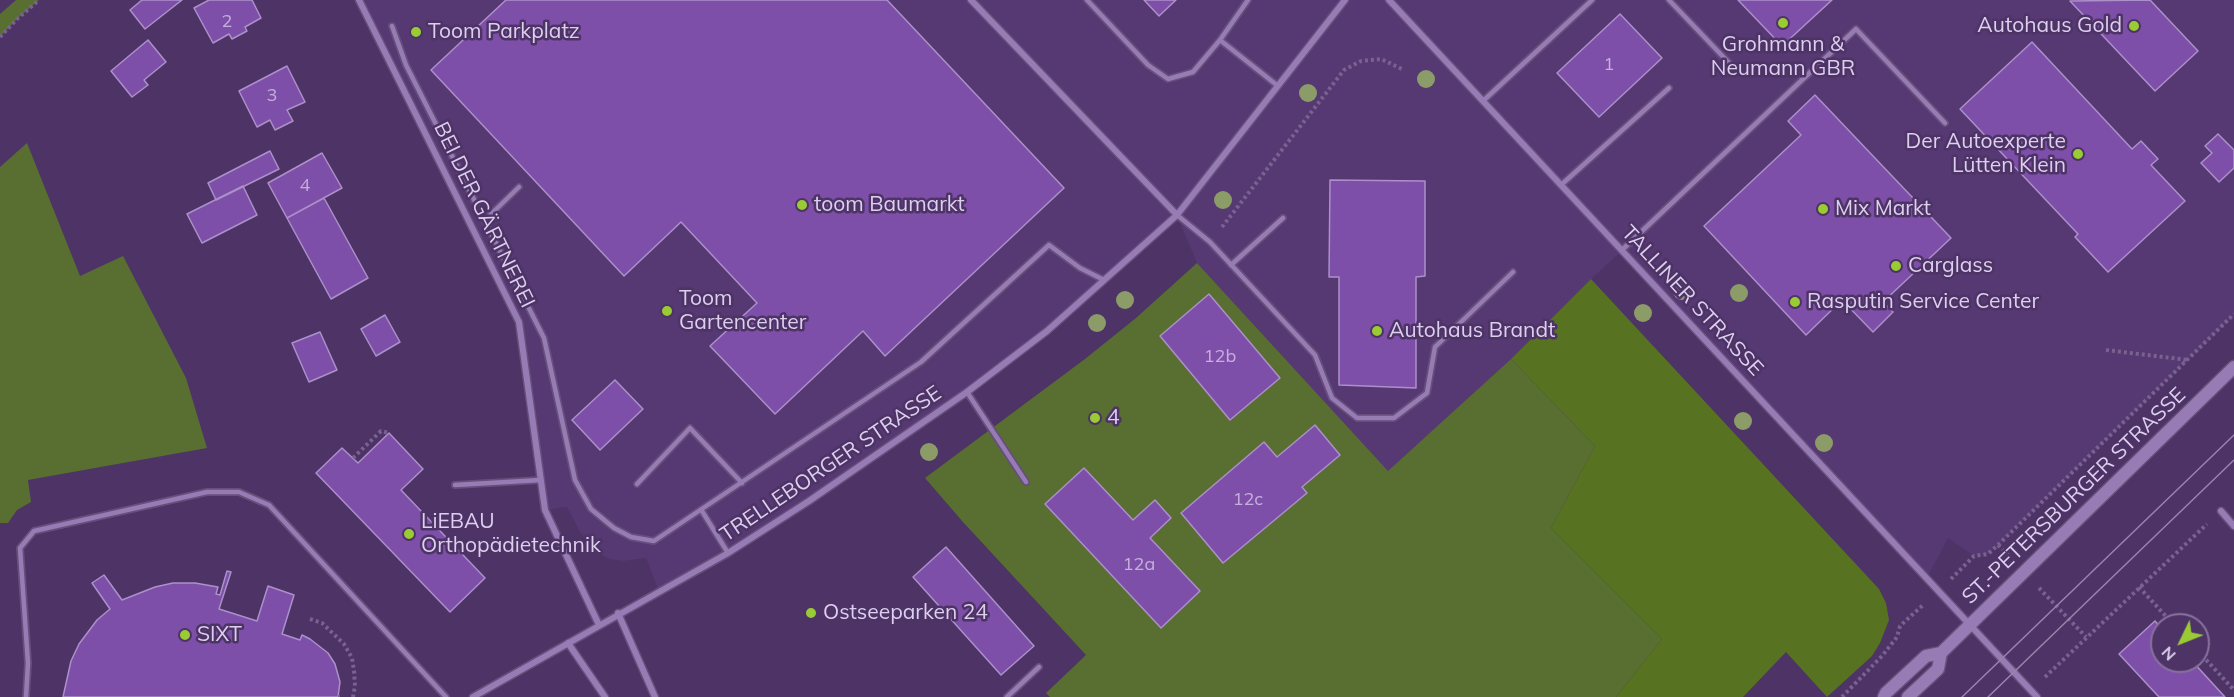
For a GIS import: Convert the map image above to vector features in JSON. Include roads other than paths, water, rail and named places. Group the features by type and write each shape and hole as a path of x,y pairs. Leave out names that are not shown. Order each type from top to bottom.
{"main road":[{"name":"ST.-PETERSBURGER STRASSE","path":"1884,697 1926,656 1941,653 2234,367"},
{"name":"ST.-PETERSBURGER STRASSE","path":"1908,697 1938,669 1941,653"}],"street":[{"name":"BEI DER GÄRTNEREI","path":"359,0 519,322 544,510 599,625"},
{"path":"971,0 1177,215"},
{"name":"TRELLEBORGER STRASSE","path":"473,697 728,553 809,501 968,392 1047,331 1177,215 1345,0"},
{"name":"TALLINER STRASSE","path":"1389,0 2037,697"},
{"path":"2220,511 2234,526"},
{"path":"618,614 655,697"},
{"path":"568,643 605,697"}],"lane":[{"path":"1087,0 1148,65 1168,79 1193,72 1220,40 1248,0"},
{"path":"1483,101 1592,0"},
{"path":"1669,0 1731,66"},
{"path":"392,26 406,65 544,338 576,480 591,508 614,528 631,537 654,541 702,511 921,362 1049,245 1080,268 1104,280"},
{"path":"1622,250 1856,29 1945,123"},
{"path":"1220,40 1278,86"},
{"path":"1561,185 1669,88"},
{"path":"485,220 519,187"},
{"path":"1177,215 1210,242 1315,355 1332,398 1357,418 1394,418 1427,393 1435,347 1513,272"},
{"path":"1231,265 1283,218"},
{"path":"968,392 1026,482"},
{"path":"637,484 690,428 742,483"},
{"path":"455,485 541,480"},
{"path":"26,697 28,663 20,548 34,531 207,492 239,492 269,505 446,697"},
{"path":"702,511 728,553"},
{"path":"1007,697 1039,667"}],"tram line":[{"path":"1962,697 2234,435"},
{"path":"1988,697 2234,460"}],"place":[{"name":"Grohmann & Neumann GBR","path":"1783,23"},
{"name":"Autohaus Gold","path":"2134,26"},
{"name":"Toom Parkplatz","path":"416,32"},
{"name":"Der Autoexperte Lütten Klein","path":"2078,154"},
{"name":"toom Baumarkt","path":"802,205"},
{"name":"Mix Markt","path":"1823,209"},
{"name":"Carglass","path":"1896,266"},
{"name":"Rasputin Service Center","path":"1795,302"},
{"name":"Toom Gartencenter","path":"667,311"},
{"name":"Autohaus Brandt","path":"1377,331"},
{"name":"4","path":"1095,418"},
{"name":"LiEBAU Orthopädietechnik","path":"409,534"},
{"name":"Ostseeparken 24","path":"811,613"},
{"name":"SIXT","path":"185,635"}]}
